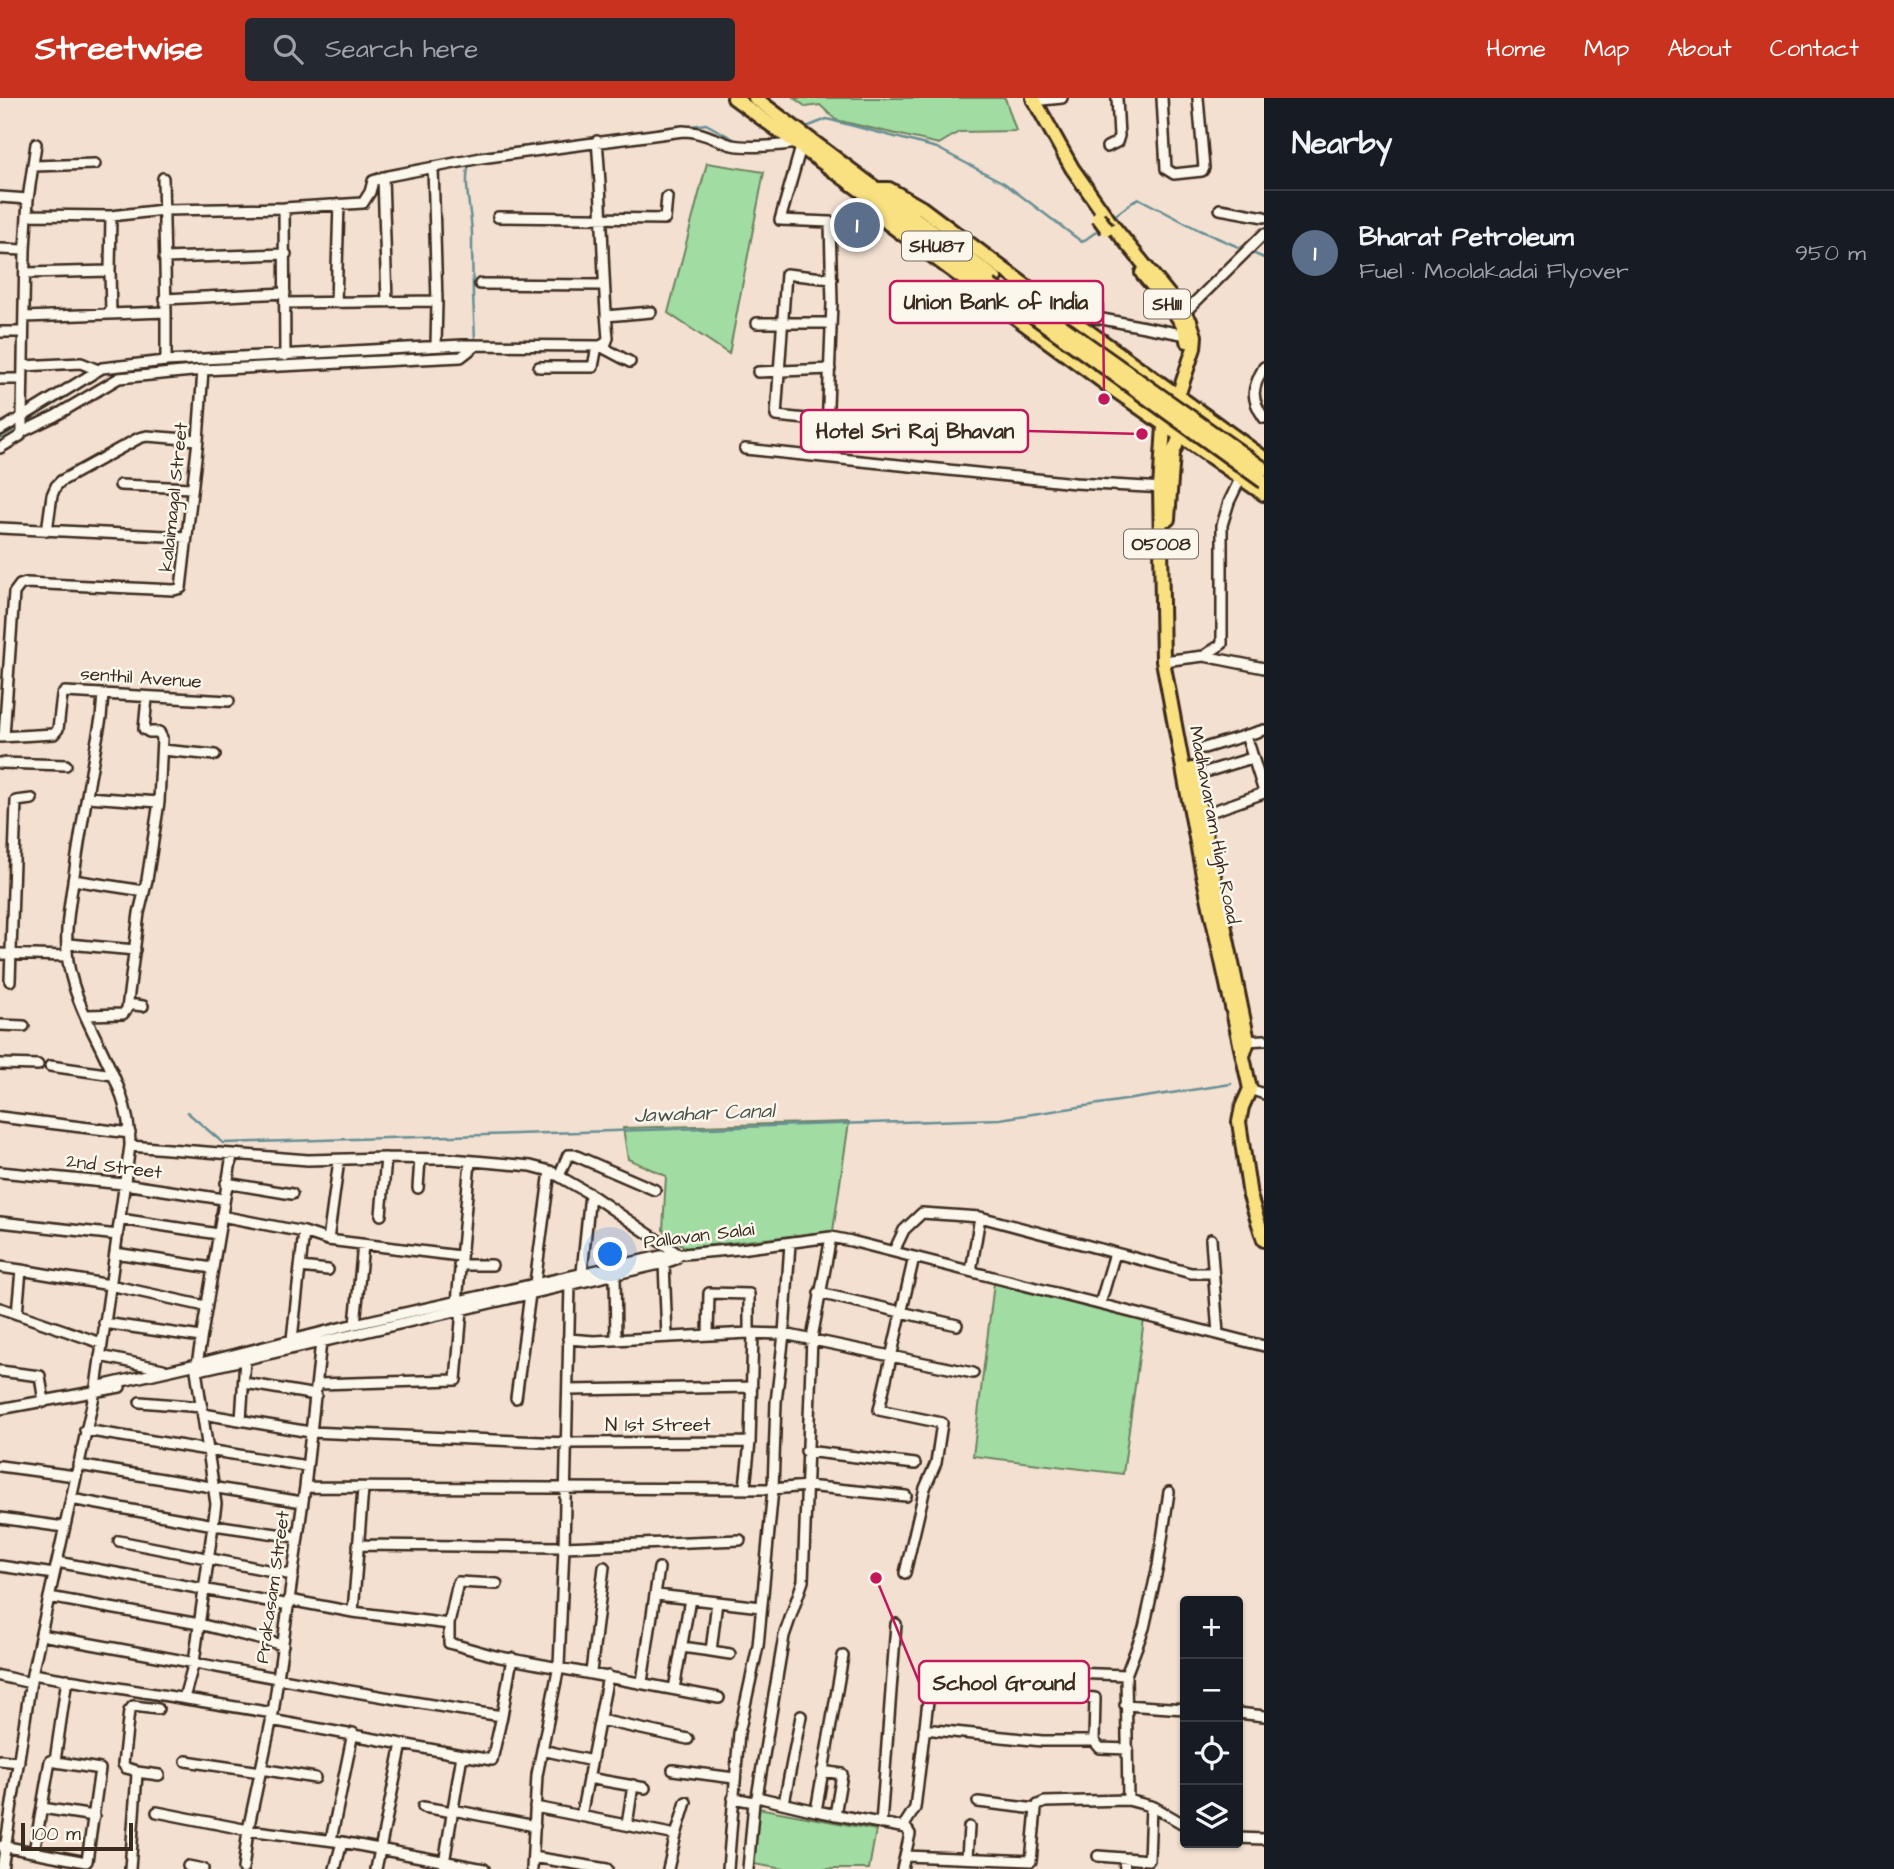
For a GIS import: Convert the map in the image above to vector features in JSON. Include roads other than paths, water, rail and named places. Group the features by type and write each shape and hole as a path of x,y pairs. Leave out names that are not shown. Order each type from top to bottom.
{"main road":[{"name":"SHU87","path":"734,98 765,114 798,141 993,281 1264,482"},
{"name":"SHU87","path":"755,98 765,114 798,141"},
{"name":"SH111","path":"1031,99 1065,173 1101,215 1178,318 1187,335 1175,394"},
{"path":"1264,458 1060,312 922,208 889,188 874,194 872,209 889,224 1164,426 1264,494"},
{"name":"SH111","path":"1110,227 1185,312 1195,336 1194,348 1175,394"},
{"name":"SHU87","path":"993,281 1264,469"},
{"path":"1122,395 1140,368"},
{"name":"O5008","path":"1164,426 1166,661"},
{"name":"O5008","path":"1165,488 1180,436"},
{"path":"1226,466 1243,442"},
{"name":"Madhavaram High Road","path":"1166,661 1243,1041"},
{"path":"1243,1041 1242,1056 1250,1089 1239,1122 1250,1196 1264,1240"}],"street":[{"path":"1031,99 1062,98"},
{"path":"1107,147 1117,142 1117,98"},
{"path":"1162,98 1166,169 1174,174 1202,171 1204,168 1198,98"},
{"path":"27,215 111,216 163,210 284,208 363,203 373,181 383,177 473,160 683,131 694,131 734,145 777,146 798,141 780,220 830,222 832,279 825,457"},
{"path":"0,448 22,432 119,378 347,352 436,346 599,346 606,343 608,338 597,141"},
{"path":"22,432 25,250 28,199 36,144"},
{"path":"34,166 95,164"},
{"path":"433,167 436,346"},
{"path":"383,177 387,302"},
{"path":"163,178 166,361"},
{"path":"0,197 28,199"},
{"path":"498,217 666,219 667,197"},
{"path":"335,303 338,204"},
{"path":"284,208 285,360"},
{"path":"1220,209 1264,217"},
{"path":"111,216 111,314"},
{"path":"1185,312 1260,237"},
{"path":"0,249 25,250"},
{"path":"164,258 286,254"},
{"path":"25,273 110,271"},
{"path":"827,421 775,416 786,274 832,279"},
{"path":"480,284 603,285"},
{"path":"165,299 285,298 335,303 437,301"},
{"path":"24,317 166,312"},
{"path":"606,316 651,312"},
{"path":"1060,312 1187,335"},
{"path":"757,323 831,323"},
{"path":"0,332 23,332"},
{"path":"0,430 102,368 202,359 461,357 470,346"},
{"path":"599,346 630,362"},
{"path":"538,368 593,368 599,346"},
{"path":"23,366 81,362 98,370"},
{"path":"1264,366 1253,393 1255,404 1264,418"},
{"path":"758,372 830,369"},
{"name":"kalaimagal Street","path":"2,736 16,588 26,583 174,590 181,588 204,370"},
{"path":"0,379 22,379"},
{"path":"47,531 52,495 55,486 61,481 139,438 147,436 198,440"},
{"path":"745,449 1074,483 1165,488"},
{"path":"1204,656 1222,644 1222,525 1241,477"},
{"path":"120,485 192,488"},
{"path":"0,528 187,537"},
{"path":"1166,661 1204,656 1264,668"},
{"name":"senthil Avenue","path":"2,736 47,735 56,732 62,695 65,692 229,701"},
{"path":"2,1869 3,1847 32,1678 95,1390 130,1146 125,1109 72,979 66,956 67,921 103,695"},
{"path":"87,1015 123,1014 128,1004 159,802 162,735 144,729 148,698"},
{"path":"1204,748 1264,730"},
{"path":"1198,817 1264,792 1246,735"},
{"path":"162,750 215,755"},
{"path":"1209,771 1252,758"},
{"path":"0,763 66,765"},
{"path":"87,797 159,802"},
{"path":"10,981 5,954 16,801 32,799"},
{"path":"74,880 144,891"},
{"path":"68,944 135,950"},
{"path":"5,954 66,956"},
{"path":"128,1004 143,1006"},
{"path":"0,1025 24,1026"},
{"path":"1243,1041 1264,1040"},
{"path":"0,1064 38,1065"},
{"path":"50,1066 113,1075"},
{"path":"1250,1089 1264,1094"},
{"path":"0,1117 130,1133"},
{"path":"0,1409 44,1402 321,1342 459,1306 530,1294 673,1261 680,1255 590,1194 554,1174 521,1164 420,1158 309,1160 130,1146"},
{"path":"535,1283 554,1174 568,1155 574,1154 655,1189"},
{"path":"184,1698 194,1662 216,1504 197,1367 232,1155"},
{"path":"381,1214 386,1158"},
{"path":"418,1188 420,1158"},
{"path":"328,1240 339,1160"},
{"path":"318,1384 456,1380 459,1261 470,1162"},
{"name":"2nd Street","path":"0,1172 124,1184 223,1199"},
{"path":"226,1184 292,1194"},
{"path":"582,1272 590,1194"},
{"path":"894,1251 904,1230 922,1213 980,1217 1191,1273 1213,1273"},
{"path":"220,1216 304,1232 328,1240 492,1265"},
{"path":"971,1271 980,1217"},
{"path":"120,1219 218,1234"},
{"path":"0,1222 118,1235"},
{"path":"292,1339 304,1232"},
{"path":"748,1869 756,1799 784,1636 803,1581 812,1338 831,1237"},
{"name":"Pallavan Salai","path":"95,1390 169,1371 197,1367 355,1324 459,1306 582,1272 661,1256 831,1237 1264,1346"},
{"path":"1210,1239 1218,1334"},
{"path":"728,1869 738,1733 758,1646 773,1489 776,1402 790,1243"},
{"path":"355,1324 363,1245"},
{"path":"115,1253 212,1269"},
{"path":"1100,1304 1115,1253"},
{"path":"905,1573 925,1488 936,1464 942,1423 879,1410 914,1257"},
{"path":"664,1263 667,1336"},
{"path":"0,1267 110,1285 205,1306"},
{"path":"300,1267 328,1270"},
{"path":"16,1314 22,1270"},
{"path":"615,1274 616,1339"},
{"path":"532,1869 537,1775 559,1666 570,1284"},
{"path":"708,1335 709,1293 749,1294 752,1387 746,1487"},
{"path":"819,1293 957,1325"},
{"path":"516,1398 530,1294"},
{"path":"0,1308 101,1343"},
{"path":"104,1323 201,1337"},
{"path":"568,1339 784,1334 973,1373"},
{"name":"Prakasam Street","path":"243,1869 283,1645 318,1384 321,1342"},
{"path":"100,1356 169,1371"},
{"path":"241,1420 245,1359"},
{"path":"0,1371 40,1376 44,1402"},
{"path":"245,1383 316,1395"},
{"path":"568,1390 752,1387"},
{"name":"N 1st Street","path":"140,1402 310,1432 566,1443 750,1442"},
{"path":"86,1430 306,1466"},
{"path":"806,1451 915,1464"},
{"path":"78,1465 302,1502"},
{"path":"0,1466 75,1476"},
{"path":"305,1487 565,1490 746,1487 773,1489 807,1486 906,1496"},
{"path":"353,1612 363,1489"},
{"path":"1128,1800 1126,1675 1144,1628 1158,1566 1169,1492"},
{"path":"71,1499 297,1537"},
{"path":"0,1518 64,1527"},
{"path":"358,1545 564,1546 740,1540"},
{"path":"119,1541 293,1575"},
{"path":"57,1562 289,1603 449,1624"},
{"path":"0,1566 54,1574"},
{"path":"591,1672 604,1567"},
{"path":"642,1682 659,1568"},
{"path":"497,1584 458,1582 449,1624 449,1643 512,1658 719,1698"},
{"path":"657,1595 761,1606"},
{"path":"49,1597 199,1624 283,1645"},
{"path":"674,1689 690,1599"},
{"path":"711,1651 717,1602"},
{"path":"881,1824 896,1624"},
{"path":"41,1635 194,1662 277,1680 502,1716"},
{"path":"682,1647 730,1654"},
{"path":"816,1811 842,1656"},
{"path":"0,1676 66,1679 184,1698 492,1760 512,1658"},
{"path":"902,1827 915,1808 932,1668 1126,1675"},
{"path":"581,1816 608,1675"},
{"path":"55,1761 66,1679"},
{"path":"1006,1691 1095,1698 1094,1741 1100,1748 1128,1749"},
{"path":"1125,1705 1180,1709"},
{"path":"158,1709 133,1706 129,1710 123,1764 137,1772 159,1775"},
{"path":"1243,1714 1264,1716"},
{"path":"784,1803 802,1716"},
{"path":"600,1720 688,1739"},
{"path":"924,1730 1042,1741 1094,1741"},
{"path":"331,1840 353,1733"},
{"path":"376,1869 402,1744"},
{"path":"542,1750 592,1761"},
{"path":"443,1865 463,1755"},
{"path":"0,1760 19,1762"},
{"path":"186,1760 315,1778"},
{"path":"3,1847 87,1861 100,1769 49,1762 34,1852"},
{"path":"673,1770 734,1778"},
{"path":"822,1771 842,1774 835,1815"},
{"path":"130,1869 137,1772"},
{"path":"588,1778 645,1787"},
{"path":"627,1825 633,1786"},
{"path":"733,1798 784,1803 902,1827 910,1834 902,1869"},
{"path":"905,1856 967,1858 1031,1865 1036,1810 1038,1805 1045,1802 1128,1800 1150,1806 1180,1822"},
{"path":"668,1869 687,1802"},
{"path":"978,1802 1036,1810"},
{"path":"1098,1856 1149,1860 1150,1806"},
{"path":"423,1807 535,1826"},
{"path":"535,1807 676,1835"},
{"path":"42,1808 94,1816"},
{"path":"157,1812 248,1830 380,1848 443,1865 484,1869"},
{"path":"967,1858 969,1827"},
{"path":"1243,1839 1264,1839"},
{"path":"335,1869 342,1842"},
{"path":"533,1857 607,1869"},
{"path":"1124,1858 1125,1869"},
{"path":"188,1866 203,1869"}],"waterway":[{"path":"809,126 827,119 937,148 1004,183 1082,242 1100,229"},
{"path":"684,127 706,124 739,142"},
{"path":"477,155 479,152 649,131"},
{"path":"756,142 777,140"},
{"path":"470,163 467,188 472,234 475,340 471,343"},
{"path":"1113,217 1138,198 1199,230 1264,258"},
{"path":"247,361 460,352 463,349"},
{"path":"24,423 104,373 188,364"},
{"path":"0,438 18,427"},
{"name":"Jawahar Canal","path":"187,1112 223,1143 1000,1119 1231,1084"}],"place":[{"name":"Bharat Petroleum","path":"857,225"},
{"name":"Union Bank of India","path":"1104,399"},
{"name":"Hotel Sri Raj Bhavan","path":"1142,434"},
{"name":"School Ground","path":"876,1578"}]}
